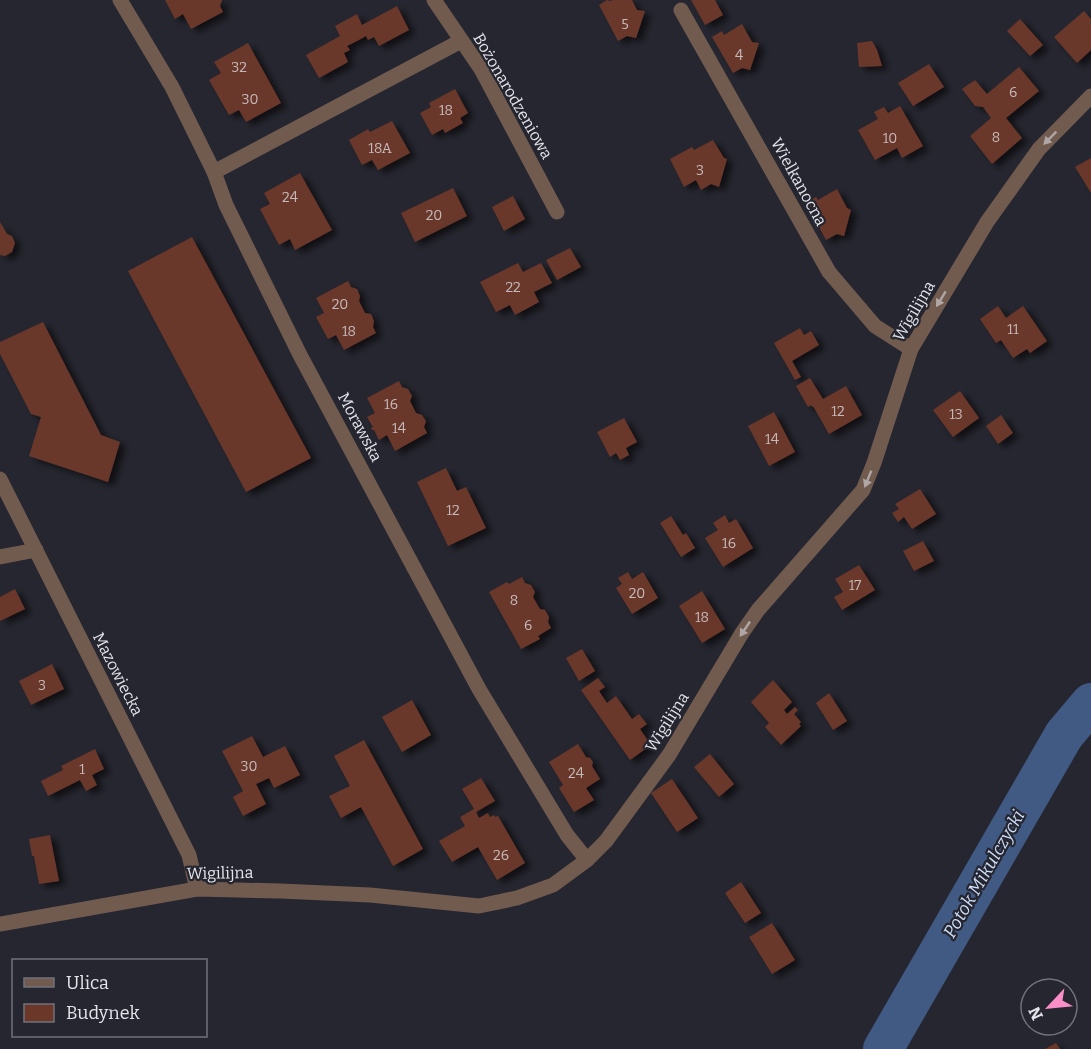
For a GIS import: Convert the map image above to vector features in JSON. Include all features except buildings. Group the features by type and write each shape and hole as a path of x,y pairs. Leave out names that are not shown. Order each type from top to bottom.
{"street":[{"name":"Morawska","path":"120,0 172,87 214,172 226,205 300,355 479,688 567,835 587,860"},
{"name":"Bożonarodzeniowa","path":"434,0 481,69 557,212"},
{"name":"Wielkanocna","path":"681,10 829,272 875,326 911,350"},
{"path":"214,172 461,41"},
{"name":"Wigilijna","path":"0,924 197,889 370,895 479,906 518,898 553,885 587,860 606,841 669,754 741,633 758,610 863,490 911,350 987,222 1039,149 1091,96"},
{"name":"Mazowiecka","path":"0,479 189,855 197,889"},
{"path":"0,557 36,550"}],"waterway":[{"name":"Potok Mikulczycki","path":"883,1049 1064,735 1091,703"}]}
